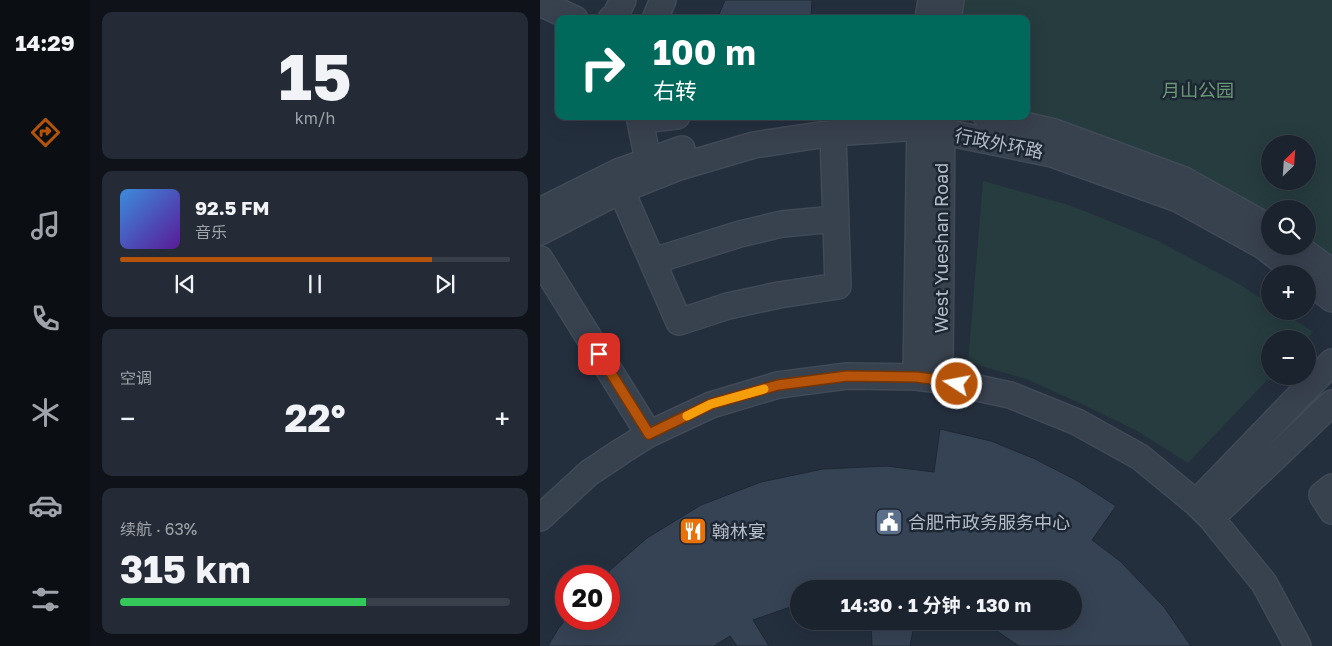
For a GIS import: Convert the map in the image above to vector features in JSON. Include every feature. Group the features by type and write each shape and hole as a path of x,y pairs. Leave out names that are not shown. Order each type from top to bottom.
{"street":[{"path":"616,15 623,0"},
{"path":"656,15 663,0"},
{"path":"929,15 932,0"},
{"path":"949,15 951,0"},
{"path":"540,3 566,15"},
{"path":"640,120 650,169"},
{"name":"行政外环路","path":"1003,120 1054,132 1184,180 1261,223"},
{"name":"行政外环路","path":"540,211 618,172 678,167 754,145 841,125 931,123 1052,154 1178,199 1262,246 1287,265"},
{"name":"West Yueshan Road","path":"928,378 931,123"},
{"path":"621,190 679,322 728,306 779,295 838,286 835,219 841,125"},
{"name":"行政外环路","path":"540,232 621,190 650,169"},
{"path":"653,261 740,234 782,224 835,219"},
{"path":"1308,255 1332,272"},
{"path":"540,259 649,434"},
{"path":"1316,286 1332,299"},
{"path":"1204,511 1332,362"},
{"path":"540,518 589,473 649,434 711,404 778,385 847,376 928,378 1010,395 1077,422 1140,457 1204,511 1264,583 1298,646"},
{"path":"1204,511 1332,403"},
{"path":"1332,487 1322,495 1332,511"}],"green space":[{"name":"月山公园","path":"951,0 1332,0 1332,272 1316,255 1316,200 1261,200 1261,224 1030,118 1030,15 949,15"},
{"path":"983,181 1072,206 1156,240 1237,283 1261,298 1261,320 1295,320 1310,330 1261,330 1262,385 1188,463 1137,431 1082,404 1026,379 968,362"}],"building":[{"path":"725,0 812,0 811,15 719,15"},
{"name":"合肥市政务服务中心","path":"940,429 991,441 1035,459 1076,480 1116,506 1092,540 1120,561 1164,607 1191,646 1019,646 995,630 1082,630 1082,580 790,580 790,607 753,620 769,646 737,646 730,636 714,646 548,646 557,630 620,630 620,565 616,565 647,538 701,505 761,482 823,469 887,466 934,472"},
{"path":"871,630 913,630 910,646 872,646"}],"slow traffic":[{"path":"687,416 711,404 764,389"}],"place":[{"name":"合肥市政务服务中心","path":"889,522"},
{"name":"翰林宴","path":"693,531"}],"route":[{"path":"599,354 649,434 711,404 778,385 847,376 916,377 957,384"}]}
